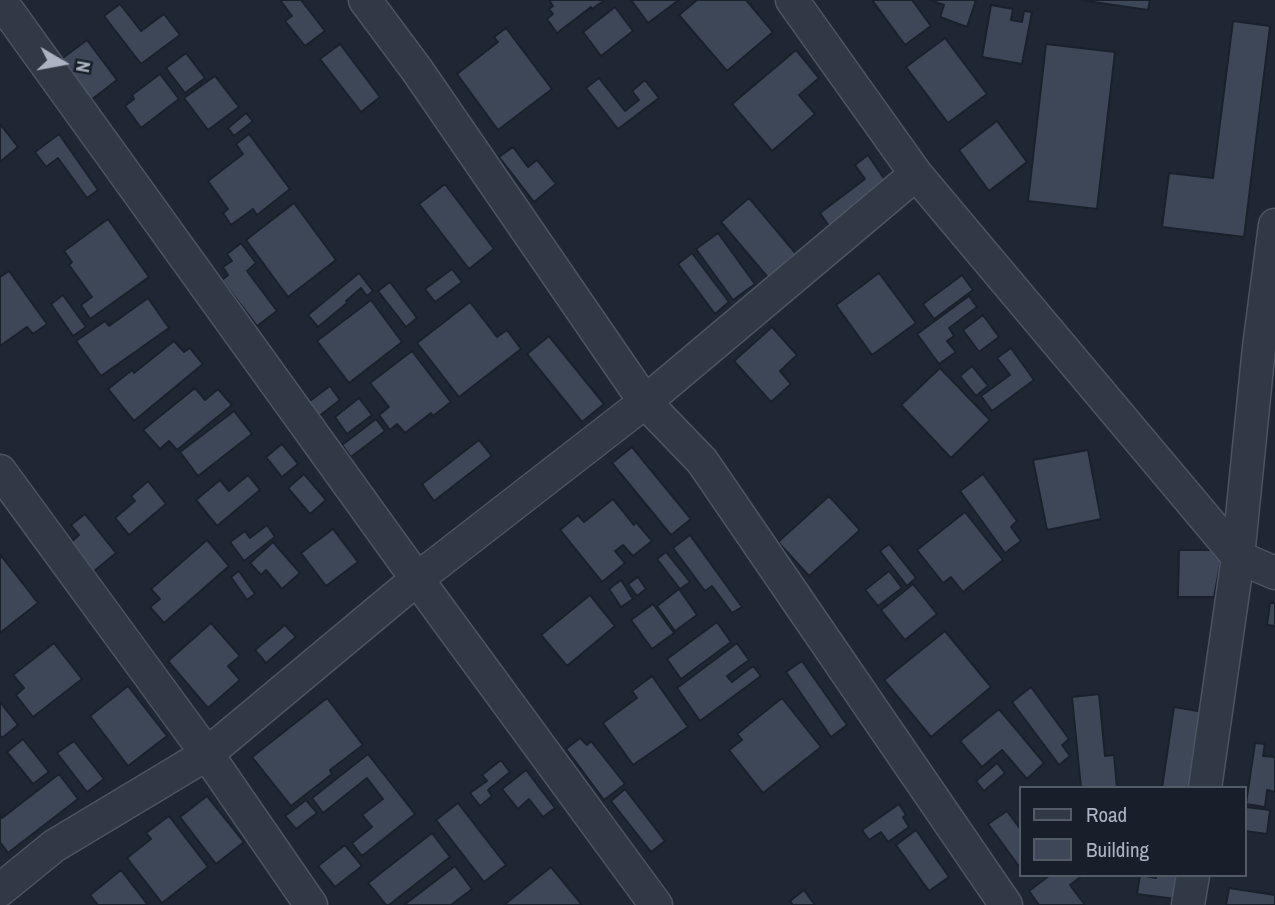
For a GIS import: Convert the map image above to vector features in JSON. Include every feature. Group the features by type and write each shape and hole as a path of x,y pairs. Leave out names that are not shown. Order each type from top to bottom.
{"street":[{"path":"365,0 417,70 645,402 702,461 1006,905"},
{"path":"792,0 916,174 1238,556 1275,573"},
{"path":"10,9 417,579 656,905"},
{"path":"0,890 54,846 207,754 417,579 645,402 916,174"},
{"path":"1205,786 1267,349 1275,225"},
{"path":"0,471 207,754 311,905"},
{"path":"1188,905 1193,877"}],"building":[{"path":"280,0 301,0 325,31 305,46 285,21 292,16"},
{"path":"549,0 605,0 592,9 591,7 557,33 547,19 553,14 549,9 553,6"},
{"path":"631,0 679,0 648,23"},
{"path":"697,0 746,0 773,32 727,71 679,15"},
{"path":"872,0 912,0 931,26 905,45"},
{"path":"930,0 976,0 967,27 940,17 944,5"},
{"path":"1080,0 1150,0 1148,10"},
{"path":"120,4 141,31 164,14 180,35 141,64 104,16"},
{"path":"991,5 1013,9 1011,20 1022,22 1024,11 1032,12 1022,64 982,57"},
{"path":"615,7 633,31 601,56 583,32"},
{"path":"1233,21 1270,26 1244,237 1162,227 1169,173 1213,178"},
{"path":"506,28 552,89 498,130 457,74 498,42 494,37"},
{"path":"945,38 987,94 948,123 906,67"},
{"path":"87,40 117,80 91,100 60,60"},
{"path":"340,44 380,97 361,112 320,59"},
{"path":"1046,44 1115,52 1097,209 1028,201"},
{"path":"796,50 819,78 799,95 815,114 772,151 732,104"},
{"path":"186,53 205,78 185,93 166,68"},
{"path":"160,74 179,99 141,128 125,106 134,99 132,95"},
{"path":"215,76 239,107 208,130 184,98"},
{"path":"599,78 625,111 639,100 632,91 645,80 659,98 618,129 586,88"},
{"path":"246,113 253,121 234,136 228,128"},
{"path":"997,121 1027,162 989,191 959,150"},
{"path":"0,124 18,147 0,162"},
{"path":"59,134 98,190 87,198 58,158 46,167 35,152"},
{"path":"249,134 290,189 257,215 253,209 231,225 223,213 228,209 208,181 243,154 236,144"},
{"path":"513,147 528,167 537,160 556,184 534,202 499,157"},
{"path":"868,155 887,183 829,226 820,213 865,179 855,165"},
{"path":"445,184 494,249 469,269 419,204"},
{"path":"749,198 798,256 770,280 721,222"},
{"path":"294,203 336,260 288,297 246,240"},
{"path":"108,219 149,277 90,319 81,305 92,297 69,265 72,262 64,251"},
{"path":"718,233 755,284 733,300 696,249"},
{"path":"241,243 256,263 247,271 277,311 257,326 222,280 228,275 223,267 232,261 227,254"},
{"path":"692,253 729,302 715,314 678,264"},
{"path":"452,269 462,282 435,302 425,289"},
{"path":"9,271 47,324 33,334 27,327 0,346 0,277"},
{"path":"359,273 373,291 367,296 361,288 318,327 308,315"},
{"path":"879,273 916,323 872,355 836,305"},
{"path":"962,275 973,290 934,319 923,304"},
{"path":"390,282 417,318 406,327 378,291"},
{"path":"63,295 86,327 73,336 51,304"},
{"path":"969,296 977,307 949,328 954,336 947,341 956,352 939,364 917,334"},
{"path":"148,298 169,328 101,376 76,341 105,321 109,326"},
{"path":"371,300 402,342 349,383 317,341"},
{"path":"470,302 497,337 507,330 521,349 459,397 417,343"},
{"path":"983,315 999,337 979,352 963,330"},
{"path":"772,327 797,355 780,371 791,384 771,402 734,361"},
{"path":"549,336 604,404 582,422 527,354"},
{"path":"174,341 184,352 190,348 203,364 134,421 108,389 132,370 134,373"},
{"path":"1011,348 1034,380 992,411 981,396 1010,375 997,358"},
{"path":"412,351 451,402 405,433 397,424 390,430 379,415 389,407 370,383"},
{"path":"972,366 988,386 976,396 960,376"},
{"path":"940,368 990,420 951,458 901,405"},
{"path":"330,386 340,400 318,417 307,403"},
{"path":"195,388 205,400 218,389 232,405 177,450 169,441 160,449 143,430"},
{"path":"359,398 372,415 347,434 335,417"},
{"path":"234,411 252,434 198,476 180,452"},
{"path":"376,419 385,431 351,457 342,445"},
{"path":"479,440 492,456 434,501 422,484"},
{"path":"282,444 298,464 282,477 266,457"},
{"path":"632,447 691,519 671,535 612,463"},
{"path":"1088,450 1101,519 1047,530 1033,460"},
{"path":"304,474 326,500 310,514 288,488"},
{"path":"983,474 1017,521 1011,527 1021,541 1005,553 960,491"},
{"path":"248,475 260,490 217,526 196,500 220,480 229,491"},
{"path":"148,481 166,504 129,535 115,518 135,501 131,496"},
{"path":"829,496 860,530 809,576 778,542"},
{"path":"613,499 634,525 636,522 652,541 633,556 623,545 615,551 625,563 602,582 560,530 578,515 584,522"},
{"path":"965,512 1003,560 963,592 951,577 943,583 917,550"},
{"path":"85,514 116,553 93,572 70,543 79,535 71,525"},
{"path":"267,525 275,537 244,561 230,542 245,531 250,538"},
{"path":"333,529 358,562 326,586 301,553"},
{"path":"690,535 742,607 732,613 712,586 705,591 673,548"},
{"path":"207,540 229,566 164,623 150,607 160,599 151,589"},
{"path":"273,542 300,573 282,589 266,570 261,575 250,563"},
{"path":"889,544 916,578 907,586 880,551"},
{"path":"1179,550 1223,550 1214,597 1178,597"},
{"path":"666,552 690,582 680,589 657,559"},
{"path":"0,554 38,603 0,633"},
{"path":"239,571 255,594 247,600 231,577"},
{"path":"889,571 902,588 878,606 865,590"},
{"path":"638,577 646,589 637,596 628,584"},
{"path":"621,580 633,599 621,607 609,589"},
{"path":"913,584 937,614 905,640 881,610"},
{"path":"679,589 697,615 675,631 657,606"},
{"path":"590,595 615,626 567,666 541,635"},
{"path":"1270,603 1275,603 1275,626 1267,625"},
{"path":"653,604 674,633 652,649 631,620"},
{"path":"717,622 731,642 681,679 667,659"},
{"path":"211,623 240,656 228,666 240,680 208,708 168,661"},
{"path":"285,625 296,637 266,663 255,650"},
{"path":"945,631 991,687 931,737 884,680"},
{"path":"54,643 82,679 33,717 16,695 24,688 13,675"},
{"path":"737,643 749,660 727,676 732,682 753,666 761,676 700,721 677,688"},
{"path":"802,661 847,725 831,737 786,672"},
{"path":"652,676 688,727 633,765 603,723 637,698 632,691"},
{"path":"128,686 167,736 128,766 90,716"},
{"path":"1031,687 1069,739 1062,745 1070,756 1059,765 1012,702"},
{"path":"1099,694 1105,756 1114,755 1117,786 1081,786 1072,697"},
{"path":"327,698 363,745 330,770 332,774 291,806 252,757"},
{"path":"782,698 821,747 763,793 729,750 742,740 737,734"},
{"path":"0,702 18,725 2,738 0,735"},
{"path":"1174,707 1204,712 1193,786 1162,786"},
{"path":"999,709 1044,763 1027,779 1002,750 982,767 960,741"},
{"path":"580,738 587,745 591,741 625,784 604,800 566,749"},
{"path":"23,739 49,772 33,784 7,752"},
{"path":"74,741 104,779 87,792 57,753"},
{"path":"1255,743 1265,744 1263,756 1275,757 1275,792 1267,790 1265,807 1247,804"},
{"path":"368,754 415,814 362,856 352,843 372,827 362,815 383,799 367,778 323,813 312,798"},
{"path":"501,760 510,772 488,790 492,796 480,806 470,793 487,781 482,775"},
{"path":"997,763 1005,773 984,791 976,781"},
{"path":"526,770 555,808 543,817 529,799 518,809 502,789"},
{"path":"59,774 78,799 8,853 0,842 0,815 2,818"},
{"path":"625,789 665,841 651,852 611,801"},
{"path":"207,796 244,842 216,864 180,817"},
{"path":"306,800 317,813 296,829 285,816"},
{"path":"458,803 506,865 484,882 436,820"},
{"path":"899,804 909,827 888,842 881,832 869,840 862,830"},
{"path":"1247,807 1270,810 1267,834 1247,831"},
{"path":"1007,811 1020,829 1020,868 988,824"},
{"path":"169,816 208,867 162,903 127,858 151,839 146,833"},
{"path":"916,830 949,877 929,891 896,845"},
{"path":"432,833 450,857 386,905 368,883"},
{"path":"345,845 362,866 335,887 318,866"},
{"path":"455,866 472,889 451,905 404,905"},
{"path":"551,867 582,905 504,905"},
{"path":"121,870 148,905 98,905 90,895"},
{"path":"1047,877 1080,877 1070,885 1085,905 1039,905 1029,891"},
{"path":"1140,877 1179,877 1175,899 1137,894"},
{"path":"1229,888 1275,895 1275,905 1226,905"},
{"path":"804,890 815,905 793,905 790,901"}]}
